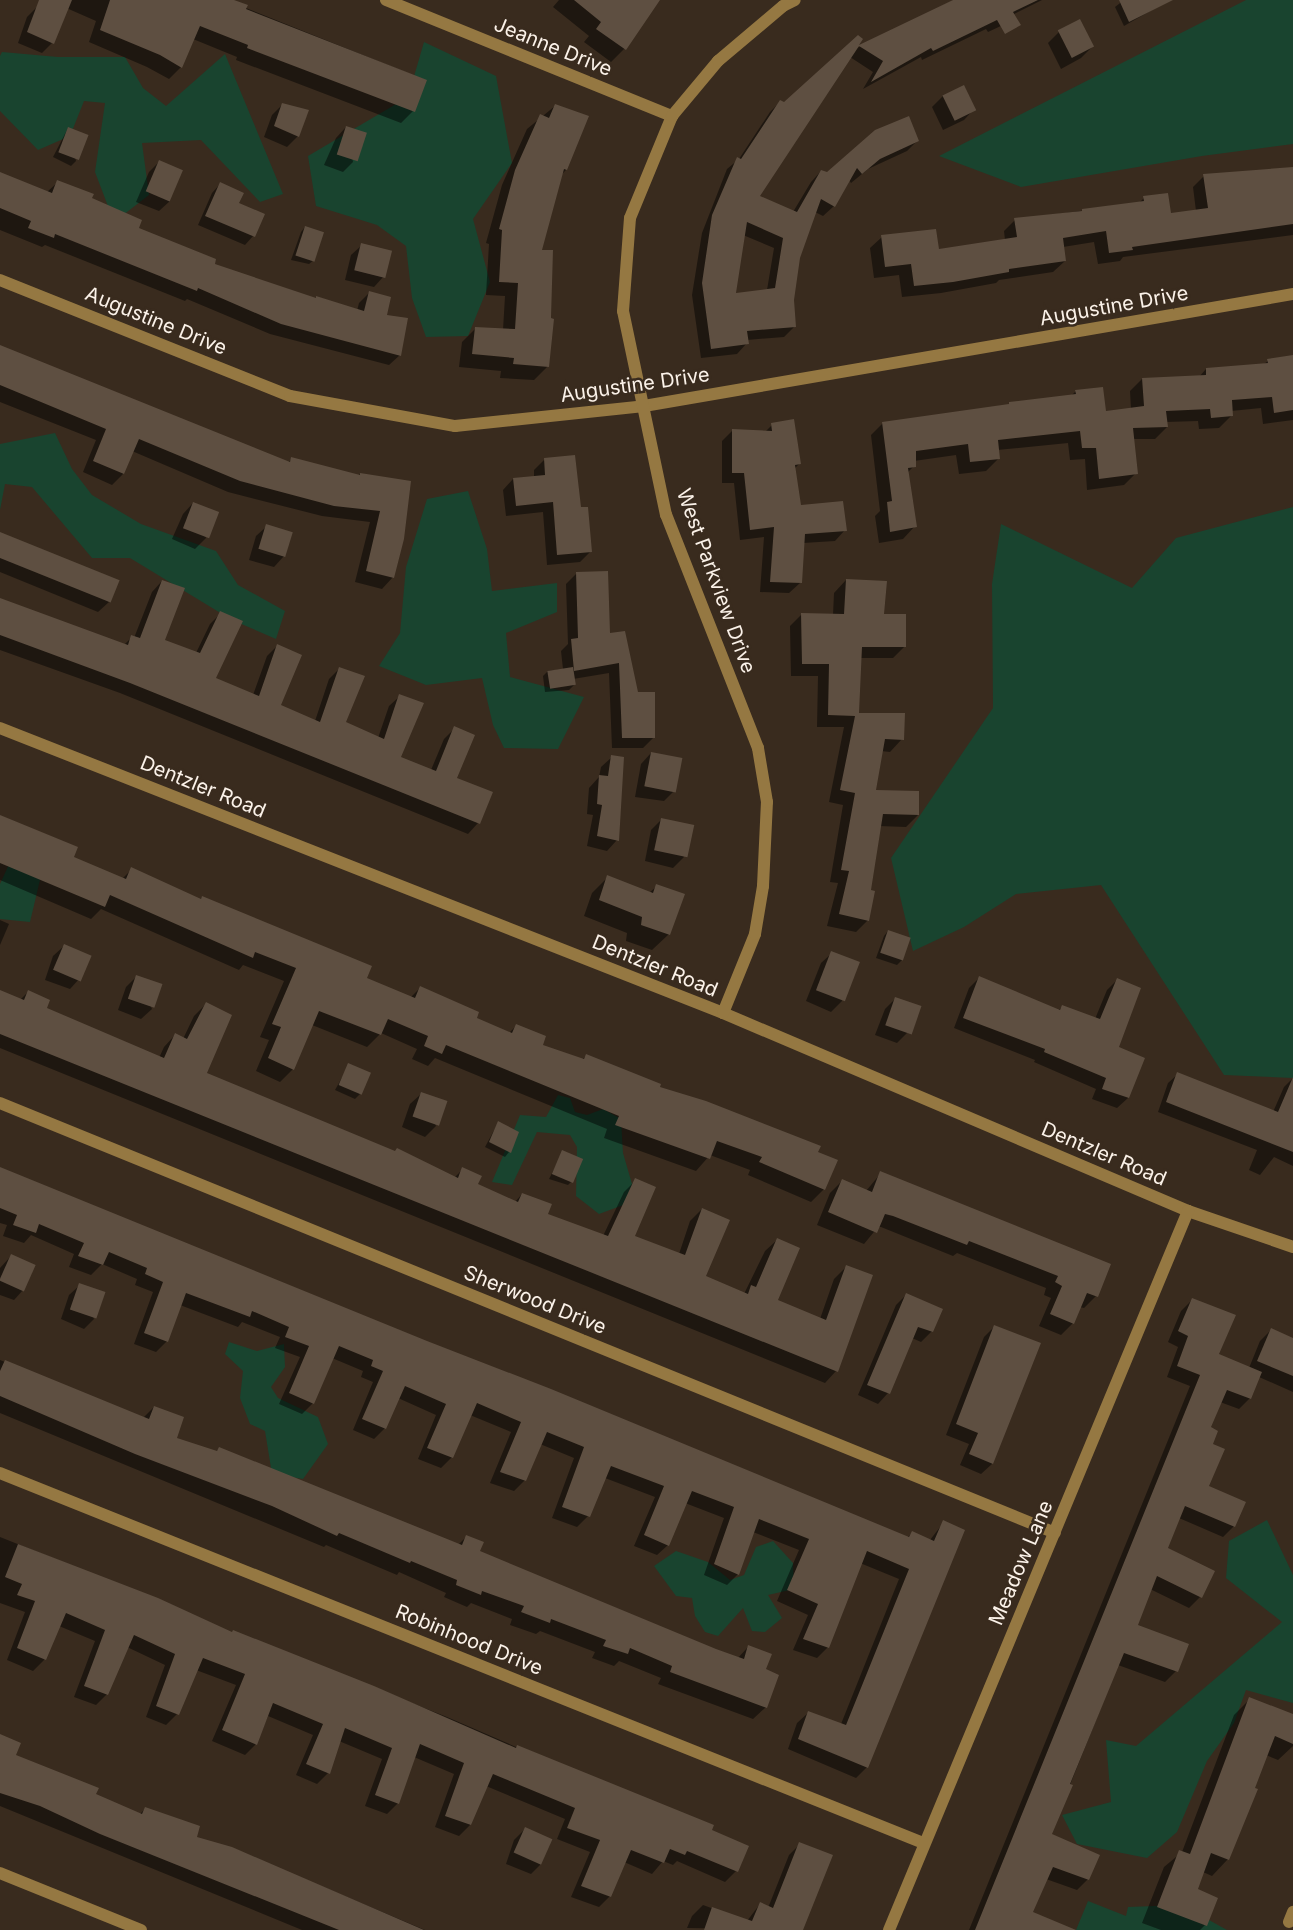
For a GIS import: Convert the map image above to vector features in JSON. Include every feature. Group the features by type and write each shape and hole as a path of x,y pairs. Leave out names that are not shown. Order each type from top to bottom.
{"street":[{"name":"Jeanne Drive","path":"386,0 672,116"},
{"name":"West Parkview Drive","path":"723,1013 755,933 763,886 767,802 758,748 666,515 623,311 630,218 672,116 718,61 783,6 795,0"},
{"name":"Augustine Drive","path":"0,280 291,396 455,426 644,406 1293,294"},
{"name":"Dentzler Road","path":"0,728 723,1013 1188,1211 1293,1247"},
{"name":"Sherwood Drive","path":"0,1103 1055,1533"},
{"name":"Meadow Lane","path":"889,1930 1188,1211"},
{"name":"Robinhood Drive","path":"0,1473 923,1844"},
{"path":"0,1873 141,1930"}],"green space":[{"path":"1246,0 1293,0 1293,144 1202,156 1021,187 939,156"},
{"path":"424,42 496,76 512,163 473,219 490,282 468,336 426,337 412,298 406,246 377,225 316,206 308,156 408,97"},
{"path":"2,52 58,57 125,57 143,88 166,106 225,54 283,194 260,202 201,140 142,143 149,195 114,222 95,172 105,103 84,101 70,136 38,150 0,111 0,56"},
{"path":"55,433 72,469 92,495 141,524 216,551 238,585 285,611 276,639 232,620 130,558 92,558 32,487 5,484 0,510 0,444"},
{"path":"468,491 487,549 492,591 557,583 557,612 506,633 510,677 584,697 558,749 504,748 493,725 482,678 426,685 379,666 400,633 406,567 427,499"},
{"path":"1293,507 1293,1078 1224,1075 1101,885 1016,894 964,927 913,951 891,858 993,708 992,584 1001,524 1132,588 1176,538"},
{"path":"15,851 44,863 30,922 0,919 0,884"},
{"path":"558,1095 570,1098 575,1112 587,1115 603,1109 621,1119 623,1153 632,1184 626,1204 599,1214 576,1196 577,1147 570,1135 537,1132 512,1185 492,1182 520,1115 546,1117"},
{"path":"229,1342 257,1351 284,1344 285,1367 271,1387 278,1398 318,1417 328,1444 303,1479 272,1474 265,1431 250,1424 240,1398 243,1371 225,1354"},
{"path":"1267,1520 1293,1575 1293,1703 1246,1690 1234,1723 1207,1761 1177,1832 1147,1858 1077,1844 1062,1815 1111,1802 1106,1740 1136,1746 1282,1622 1226,1578 1229,1541"},
{"path":"773,1541 793,1563 794,1589 768,1595 782,1618 765,1632 752,1631 743,1608 718,1636 705,1632 695,1616 692,1598 676,1596 654,1566 676,1551 708,1562 730,1580 744,1575 756,1547"},
{"path":"1088,1901 1126,1916 1128,1907 1182,1905 1227,1930 1076,1930"}],"building":[{"path":"39,0 72,0 54,44 27,32"},
{"path":"110,0 234,0 248,5 246,9 427,80 415,112 247,48 248,45 200,26 182,68 160,55 100,30"},
{"path":"574,0 660,0 626,50 596,29 601,22"},
{"path":"953,0 1038,0 1013,12 1021,25 1005,34 997,20 933,51 931,48 871,82 883,61 859,46 760,196 797,212 821,170 827,172 875,130 909,116 919,141 880,159 862,174 857,168 835,207 821,199 800,258 794,300 796,327 747,331 749,344 711,349 702,283 712,215 737,157 741,159 780,100 784,102 858,35 863,39 859,45","holes":["747,222 783,238 775,288 736,293"]},
{"path":"1119,0 1173,0 1129,22"},
{"path":"1080,19 1094,47 1072,58 1058,30"},
{"path":"964,85 976,110 955,121 942,96"},
{"path":"282,103 309,110 299,137 274,126"},
{"path":"555,104 589,116 567,170 564,169 542,250 553,250 551,318 554,319 549,367 513,364 514,358 472,354 475,327 515,329 518,283 499,282 502,230 499,229 515,170 540,114 549,118"},
{"path":"346,126 367,133 358,161 337,155"},
{"path":"68,127 89,135 79,160 58,152"},
{"path":"159,160 183,170 170,201 146,191"},
{"path":"1293,167 1293,224 1132,247 1133,250 1109,253 1106,231 1063,238 1066,261 1009,269 1009,272 953,282 914,286 911,264 885,267 881,235 936,229 939,249 1017,237 1014,218 1082,211 1082,209 1144,201 1143,196 1168,193 1171,213 1208,208 1203,174"},
{"path":"0,172 52,193 57,180 94,194 92,198 142,220 139,228 216,259 215,264 316,298 316,296 364,311 369,291 391,297 387,315 408,318 401,356 281,324 198,288 197,291 55,234 54,238 28,228 31,221 0,208"},
{"path":"220,182 244,193 239,203 265,214 255,237 205,216"},
{"path":"305,226 324,232 314,262 295,255"},
{"path":"361,243 392,251 385,278 354,270"},
{"path":"0,345 290,462 291,457 360,475 360,473 411,481 404,539 394,578 366,571 380,511 334,506 240,481 139,439 124,474 93,461 106,429 0,385"},
{"path":"1293,355 1293,410 1274,413 1272,397 1232,400 1233,416 1211,418 1210,409 1166,411 1168,427 1133,428 1138,474 1099,479 1096,448 1082,448 1080,431 998,440 1000,459 970,462 968,444 916,451 916,467 908,468 917,527 890,532 887,502 892,501 882,422 1076,394 1075,390 1103,387 1106,411 1144,406 1142,378 1206,375 1206,368 1268,363 1267,359"},
{"path":"794,419 801,464 795,465 801,505 843,501 847,531 805,534 802,583 770,582 774,527 750,530 744,473 732,473 732,429 772,431 771,423"},
{"path":"575,455 581,507 588,507 592,552 557,555 553,502 516,506 513,478 545,475 544,458"},
{"path":"193,502 219,512 209,538 183,528"},
{"path":"266,524 293,532 285,557 258,549"},
{"path":"0,532 120,580 111,603 0,558"},
{"path":"608,571 610,633 625,631 638,692 655,692 655,738 622,738 619,663 574,671 571,639 578,638 576,572"},
{"path":"846,579 887,581 884,614 906,614 906,647 862,647 859,713 905,713 904,740 885,739 876,790 919,791 919,815 883,814 871,890 875,891 869,921 839,914 849,871 841,870 855,793 840,790 855,716 828,715 829,664 802,664 801,613 844,614"},
{"path":"162,580 185,588 165,640 200,653 220,611 243,621 216,678 259,696 277,644 302,655 281,705 320,722 339,667 365,676 346,722 384,739 399,694 424,703 401,757 436,771 454,726 475,735 457,778 493,792 480,824 130,683 0,635 0,598 128,645 131,635 140,638"},
{"path":"573,667 576,685 550,689 547,671"},
{"path":"651,752 682,758 676,792 644,786"},
{"path":"611,755 624,757 619,841 597,836 602,805 597,804 599,775 608,776"},
{"path":"0,815 78,847 74,857 126,879 131,867 201,899 202,896 372,966 367,978 415,998 420,986 479,1012 477,1018 512,1033 516,1024 546,1036 543,1045 584,1059 586,1054 661,1084 660,1087 706,1101 821,1146 818,1152 838,1160 825,1190 759,1162 762,1157 717,1141 710,1159 615,1125 619,1116 446,1045 442,1054 424,1046 428,1036 388,1019 381,1035 319,1011 294,1070 268,1058 281,1027 272,1024 296,968 255,952 253,958 110,895 105,907 0,863"},
{"path":"661,818 694,825 687,857 654,850"},
{"path":"607,875 653,893 656,884 685,894 670,935 641,925 642,917 599,900"},
{"path":"888,930 911,938 903,961 880,953"},
{"path":"64,944 92,956 81,981 53,970"},
{"path":"831,951 860,962 845,1001 816,990"},
{"path":"136,975 162,984 154,1008 128,999"},
{"path":"979,976 1060,1010 1062,1005 1100,1019 1117,978 1141,988 1119,1047 1145,1058 1129,1098 1102,1089 1106,1078 1044,1052 1045,1049 963,1018"},
{"path":"0,990 24,1000 28,990 50,1000 47,1008 164,1058 175,1033 187,1039 206,1002 232,1015 207,1073 395,1151 397,1148 458,1178 462,1167 482,1176 478,1184 518,1202 522,1193 552,1204 548,1214 608,1236 635,1178 656,1187 635,1236 685,1255 702,1208 730,1220 706,1276 748,1294 751,1285 756,1287 777,1238 800,1248 778,1300 826,1320 846,1265 873,1275 838,1372 0,1034"},
{"path":"895,997 921,1006 912,1034 885,1025"},
{"path":"348,1063 371,1073 362,1095 339,1085"},
{"path":"1177,1072 1278,1112 1293,1077 1293,1152 1166,1102"},
{"path":"421,1092 447,1101 439,1126 413,1117"},
{"path":"498,1121 519,1132 511,1153 489,1142"},
{"path":"562,1150 583,1159 573,1183 552,1174"},
{"path":"0,1167 427,1341 551,1389 909,1537 912,1531 934,1541 943,1520 965,1530 868,1768 798,1739 808,1711 846,1725 909,1569 867,1551 829,1648 803,1639 818,1604 787,1590 809,1539 759,1519 739,1575 714,1564 734,1507 692,1491 669,1546 644,1535 664,1486 611,1466 590,1517 562,1507 584,1447 547,1432 526,1481 500,1472 521,1422 477,1403 453,1458 427,1448 446,1404 405,1386 386,1429 362,1419 383,1371 371,1366 373,1360 339,1346 314,1404 289,1393 309,1346 285,1337 289,1327 252,1311 250,1317 186,1293 168,1342 144,1333 163,1282 145,1274 147,1268 109,1252 103,1265 78,1256 84,1243 39,1224 36,1233 13,1225 17,1215 0,1208"},
{"path":"880,1171 1111,1264 1098,1297 1087,1293 1074,1324 1050,1314 1062,1286 1055,1282 1058,1276 969,1241 967,1245 893,1216 885,1214 877,1233 828,1212 842,1179 872,1192"},
{"path":"11,1254 36,1265 24,1291 0,1281"},
{"path":"79,1283 105,1292 96,1319 70,1309"},
{"path":"906,1293 943,1309 933,1332 918,1327 890,1394 867,1385"},
{"path":"1192,1298 1236,1315 1219,1354 1262,1372 1251,1399 1227,1390 1211,1427 1218,1431 1213,1444 1225,1449 1209,1486 1246,1502 1235,1527 1185,1506 1168,1548 1215,1571 1202,1598 1157,1576 1138,1625 1189,1644 1178,1672 1124,1653 1070,1784 1073,1785 1052,1834 1100,1855 1089,1880 1053,1867 1033,1912 1076,1930 975,1930 1200,1375 1177,1366 1188,1336 1178,1331"},
{"path":"994,1325 1041,1343 993,1464 969,1454 978,1433 956,1424"},
{"path":"1271,1328 1293,1338 1293,1376 1257,1361"},
{"path":"5,1360 149,1419 154,1406 184,1417 177,1438 217,1451 219,1447 462,1545 466,1535 484,1542 480,1551 716,1649 744,1659 748,1645 772,1654 766,1669 779,1675 767,1708 670,1672 672,1666 630,1648 628,1654 603,1646 606,1640 551,1619 550,1623 521,1612 524,1606 482,1591 481,1595 456,1585 457,1580 339,1533 337,1536 272,1506 135,1454 0,1396 0,1371"},
{"path":"18,1544 158,1598 232,1632 233,1630 374,1686 516,1748 517,1745 714,1825 712,1830 749,1846 738,1872 687,1851 685,1855 670,1849 664,1863 631,1850 611,1897 581,1886 600,1840 567,1828 575,1808 493,1774 471,1825 445,1816 464,1763 420,1744 399,1804 375,1795 392,1748 345,1728 330,1774 306,1764 323,1724 273,1703 257,1745 222,1730 245,1674 203,1658 179,1715 156,1706 175,1654 134,1635 108,1695 84,1686 105,1630 66,1613 46,1660 17,1648 35,1601 17,1595 22,1584 5,1577"},
{"path":"1249,1697 1293,1714 1293,1744 1275,1736 1255,1788 1258,1789 1229,1860 1211,1853 1198,1889 1218,1898 1207,1926 1157,1907 1179,1850 1190,1854"},
{"path":"0,1734 21,1743 16,1755 99,1788 96,1794 142,1814 145,1807 200,1826 197,1837 232,1847 424,1930 339,1930 100,1834 40,1806 0,1793"},
{"path":"525,1827 552,1839 541,1865 514,1853"},
{"path":"799,1842 833,1855 803,1930 704,1930 712,1907 752,1921 760,1902 773,1908"}]}
